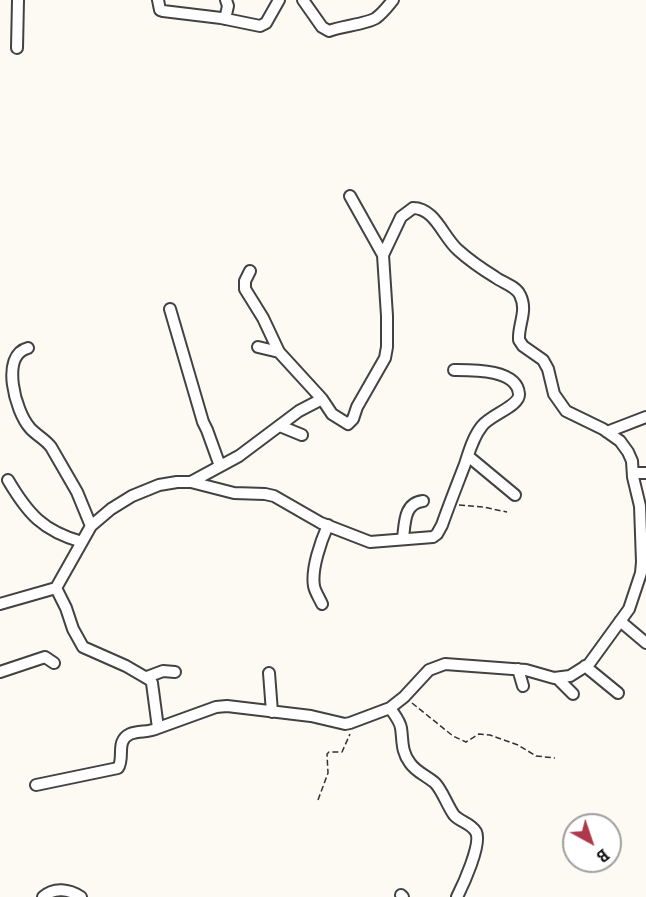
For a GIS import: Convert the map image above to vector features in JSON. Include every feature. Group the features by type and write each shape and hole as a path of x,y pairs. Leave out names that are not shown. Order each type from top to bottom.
{"street":[{"path":"17,48 18,0"},
{"path":"158,0 160,10 163,11 263,25 279,0"},
{"path":"225,19 228,6 226,0"},
{"path":"303,0 322,27 328,31 370,21 382,13 393,0"},
{"path":"250,271 245,281 245,289 279,352 338,418 350,423 385,358 387,316 383,255 350,196"},
{"path":"36,785 118,768 121,762 121,745 131,734 153,731 216,707 236,706 311,716 345,724 390,708 404,697 429,670 445,664 518,669 557,678 570,676 585,666 629,609 642,562 640,506 632,461 620,441 566,411 555,394 543,360 523,346 519,340 524,304 519,292 496,279 458,250 445,237 434,218 418,208 407,210 401,217 383,255"},
{"path":"170,309 202,422 220,466"},
{"path":"258,347 279,352"},
{"path":"28,348 14,356 11,365 11,386 19,409 30,429 46,440 51,447 77,492 91,526"},
{"path":"0,604 57,588 91,526 111,509 132,496 159,485 190,482 234,493 274,496 328,525 370,542 428,538 437,534 481,426 494,415 514,404 519,392 508,378 494,373 479,370 454,370"},
{"path":"190,482 239,456 299,411 322,399"},
{"path":"607,432 646,417"},
{"path":"280,426 302,435"},
{"path":"468,456 515,495"},
{"path":"633,473 646,473"},
{"path":"9,480 21,502 50,530 82,542"},
{"path":"403,538 410,506 423,501"},
{"path":"322,604 314,586 316,562 328,525"},
{"path":"57,588 73,629 83,647 147,677 152,683 158,728"},
{"path":"620,621 646,643"},
{"path":"0,672 11,670 41,657 49,658 54,663"},
{"path":"585,666 618,693"},
{"path":"518,669 523,686"},
{"path":"147,677 163,671 175,672"},
{"path":"269,673 272,712"},
{"path":"557,678 573,694"},
{"path":"390,708 401,726 403,750 408,761 436,785 444,801 457,818 477,833 478,839 470,868 457,897"},
{"path":"43,897 57,890 71,891 81,897"}],"path":[{"path":"449,504 507,512"},
{"path":"404,697 453,736 466,742 479,734 490,735 518,745 536,756 555,758"},
{"path":"318,800 328,773 327,754 342,752 355,722"}]}
